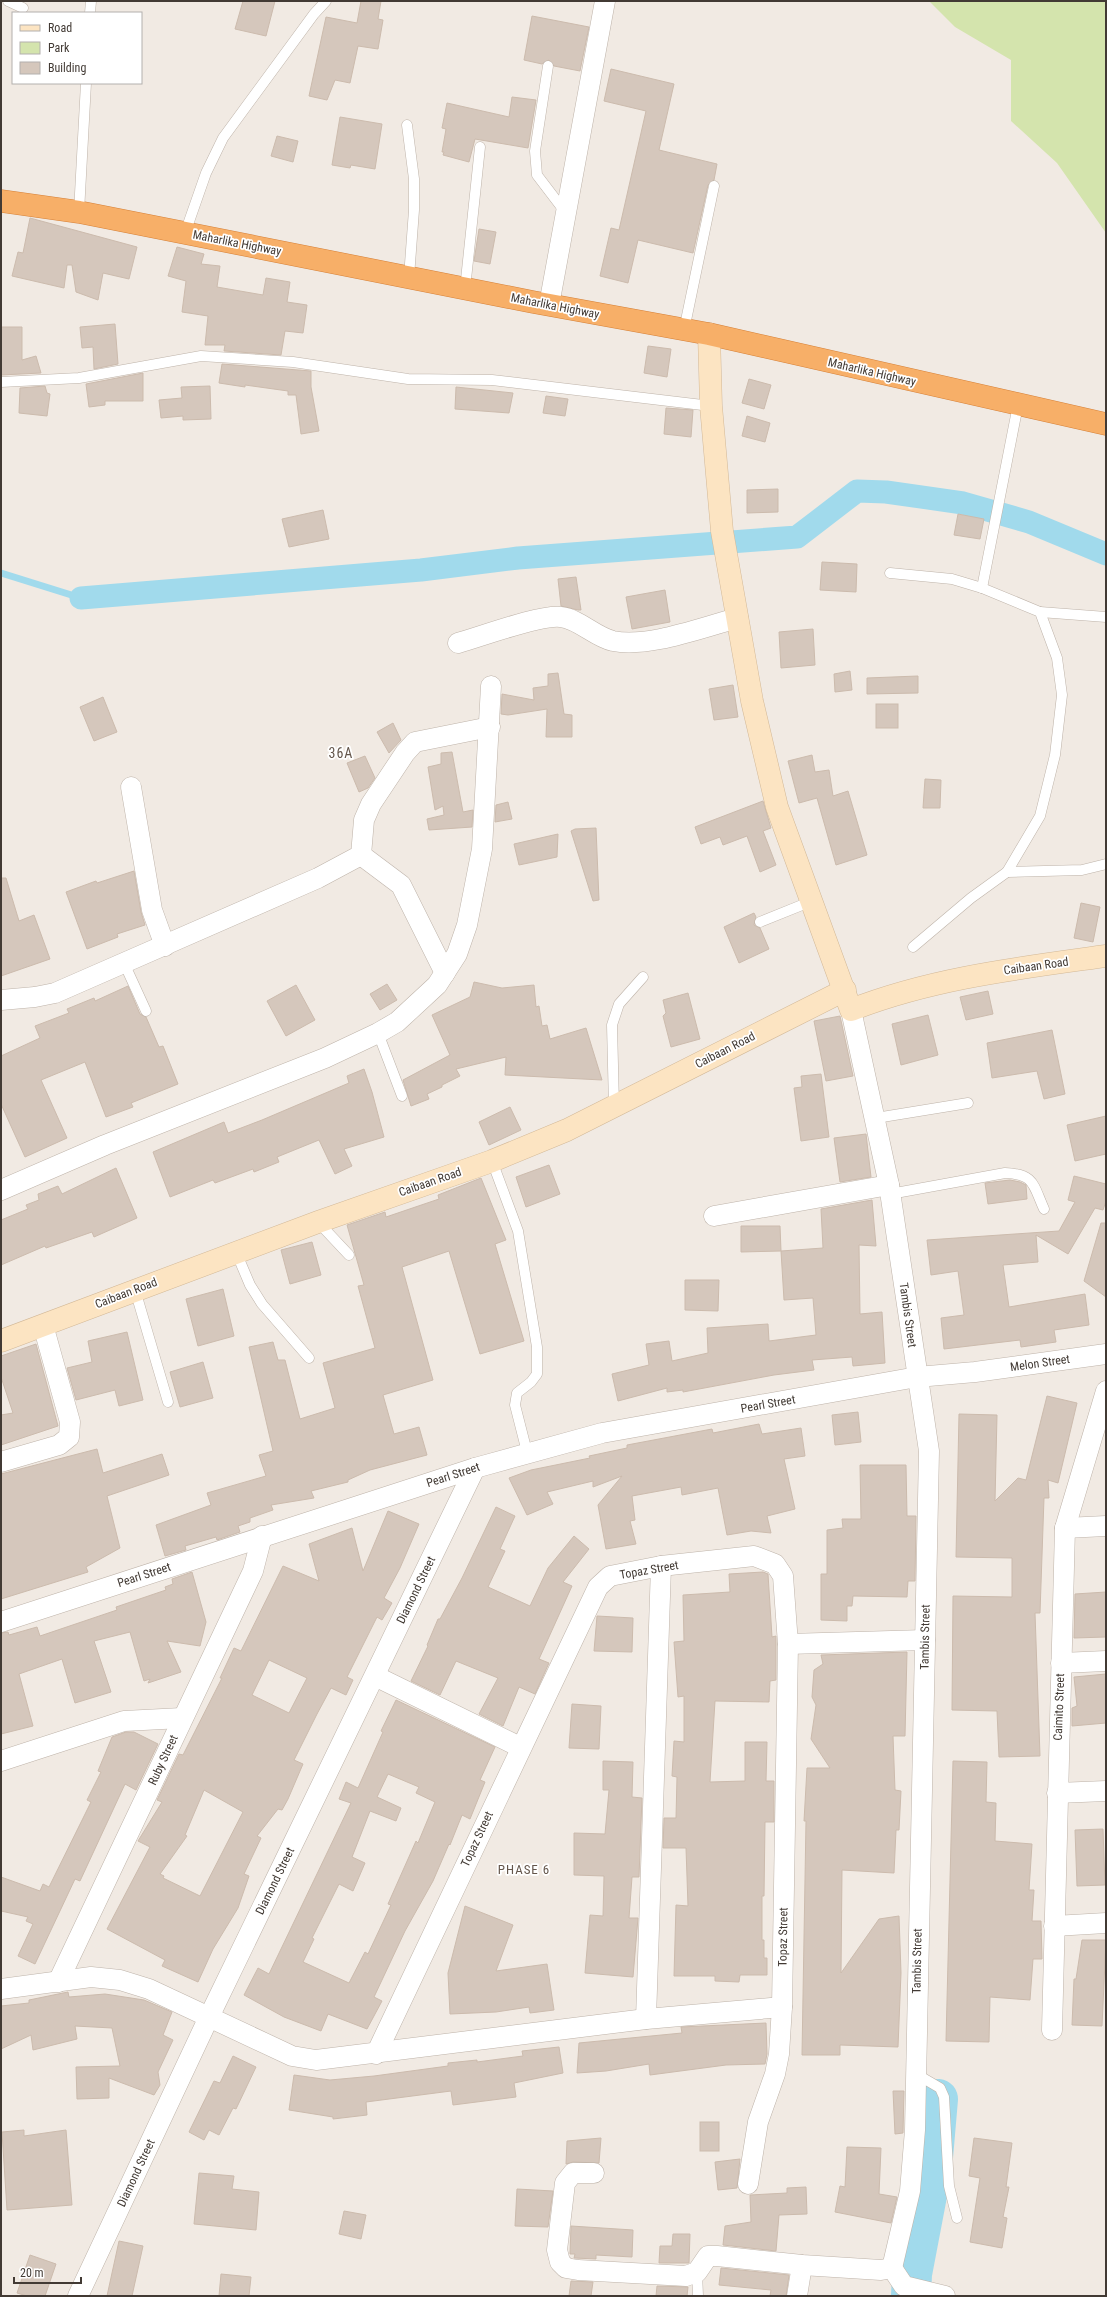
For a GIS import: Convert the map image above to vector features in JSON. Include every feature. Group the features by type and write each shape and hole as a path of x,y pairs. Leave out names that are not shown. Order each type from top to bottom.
{"highway":[{"name":"Maharlika Highway","path":"1,201 79,212 548,305 708,334 1106,424"}],"street":[{"path":"548,305 605,1"},
{"path":"708,334 710,406 722,532 752,701 777,807 848,1000"},
{"path":"458,643 544,618 561,617 612,641 635,642 664,638 738,618"},
{"path":"1,1190 105,1146 325,1058 378,1033 396,1022 437,985 457,954 467,925 482,849 490,727 491,686"},
{"path":"361,855 364,820 371,804 405,753 416,742 490,727"},
{"path":"130,787 152,910 165,946"},
{"path":"1,1000 35,997 55,993 318,878 361,855"},
{"path":"361,855 401,885 445,973"},
{"name":"Caibaan Road","path":"1,1341 236,1252 492,1161 566,1130 614,1106 848,1000 899,994 1002,971 1106,956"},
{"name":"Tambis Street","path":"848,1000 876,1118 890,1189 929,1451 915,2130 910,2191 892,2268"},
{"path":"714,1216 890,1189"},
{"path":"1,1462 59,1445 69,1437 70,1422 43,1325"},
{"name":"Melon Street","path":"917,1377 975,1372 1106,1354"},
{"name":"Pearl Street","path":"1,1622 262,1536 527,1452 602,1433 917,1377"},
{"name":"Caimito Street","path":"1052,2030 1060,1663 1065,1528 1106,1391"},
{"name":"Diamond Street","path":"78,2296 209,2017 475,1468"},
{"path":"1065,1528 1106,1526"},
{"name":"Ruby Street","path":"58,1982 253,1571 262,1536"},
{"name":"Topaz Street","path":"376,2054 520,1747 598,1586 610,1576 661,1566 754,1556 775,1564 783,1576 788,1644 782,2007 779,2054 775,2074 758,2122 748,2184"},
{"path":"646,2019 661,1566"},
{"path":"788,1644 925,1640"},
{"path":"1060,1663 1106,1661"},
{"path":"375,1676 520,1747"},
{"path":"1,1761 124,1721 182,1718"},
{"path":"1057,1793 1106,1791"},
{"path":"1054,1926 1106,1923"},
{"path":"1,1989 91,1977 120,1980 149,1989 292,2056 316,2060 376,2054 646,2019 782,2007"},
{"path":"594,2173 573,2172 565,2183 557,2250 560,2262 566,2268 686,2276 697,2272 708,2256 802,2265 881,2270 892,2268 904,2286 922,2294 945,2296"},
{"path":"797,2296 802,2265"}],"lane":[{"path":"8,1 23,8"},
{"path":"90,12 91,1"},
{"path":"185,233 206,173 223,138 314,14 326,1"},
{"path":"548,66 535,151 537,175 566,214"},
{"path":"79,212 86,84"},
{"path":"407,125 414,179 414,210 409,277"},
{"path":"465,288 480,148"},
{"path":"684,330 714,186"},
{"path":"1,382 79,378 201,356 293,362 408,379 492,380 710,406"},
{"path":"982,588 1000,505 1018,405"},
{"path":"890,572 952,579 982,588 1040,612 1106,617"},
{"path":"913,947 971,898 1007,872 1040,816 1055,755 1062,695 1057,658 1040,612"},
{"path":"1007,872 1082,870 1106,864"},
{"path":"760,922 812,901"},
{"path":"124,963 146,1011"},
{"path":"614,1106 612,1025 619,1004 643,977"},
{"path":"378,1033 402,1096"},
{"path":"876,1118 968,1103"},
{"path":"492,1161 518,1231 537,1347 537,1374 531,1382 517,1392 515,1405 527,1452"},
{"path":"890,1189 1005,1173 1021,1174 1030,1180 1044,1209"},
{"path":"318,1222 349,1255"},
{"path":"236,1252 250,1285 262,1304 310,1358"},
{"path":"135,1290 168,1402"},
{"path":"916,2074 940,2088 944,2097 950,2186 957,2218"},
{"path":"697,2272 698,2296"}],"green space":[{"path":"929,1 1106,1 1106,233 1057,163 1011,121 1011,60 955,27"}],"building":[{"path":"243,1 275,1 266,36 235,29"},
{"path":"361,1 381,1 378,19 383,20 378,49 358,46 350,83 335,80 327,100 309,96 326,17 357,23"},
{"path":"532,16 589,27 580,71 554,66 549,60 542,64 524,60"},
{"path":"611,69 674,84 659,150 717,164 714,180 708,185 693,253 638,240 628,283 600,276 611,228 619,230 646,111 604,101"},
{"path":"512,97 536,100 528,148 475,139 469,162 443,155 444,152 442,152 446,129 442,128 447,103 509,117"},
{"path":"340,117 382,124 375,169 351,165 350,168 332,165"},
{"path":"277,136 298,141 293,162 271,156"},
{"path":"30,218 137,247 129,279 103,273 98,300 76,292 72,265 67,265 64,288 12,276 18,252 23,253"},
{"path":"479,229 496,232 490,264 474,261"},
{"path":"177,247 204,254 201,264 220,266 217,287 263,295 266,278 290,282 287,302 307,305 303,333 285,331 281,355 224,351 225,345 205,345 208,316 182,312 186,281 168,276"},
{"path":"115,324 118,364 94,369 93,347 82,348 80,327"},
{"path":"1,327 22,327 22,360 36,356 41,373 1,375"},
{"path":"648,346 671,349 667,377 644,373"},
{"path":"222,364 311,371 311,387 319,431 301,434 296,395 288,395 288,391 219,383"},
{"path":"143,373 143,401 105,401 105,405 89,407 86,384"},
{"path":"749,379 771,385 764,409 742,403"},
{"path":"45,386 47,393 50,394 47,416 19,413 20,388"},
{"path":"210,386 211,419 183,420 183,416 161,418 159,400 182,398 181,387"},
{"path":"456,387 513,393 509,413 455,409"},
{"path":"546,396 568,399 565,416 543,413"},
{"path":"666,408 693,410 691,437 664,434"},
{"path":"747,416 770,423 765,442 742,436"},
{"path":"778,489 778,512 747,513 747,490"},
{"path":"323,510 329,539 289,547 282,519"},
{"path":"958,514 984,519 980,539 954,535"},
{"path":"822,562 857,564 856,592 820,590"},
{"path":"576,577 581,610 561,606 558,579"},
{"path":"665,590 670,622 632,629 626,597"},
{"path":"813,629 815,665 781,668 779,632"},
{"path":"850,671 852,690 835,692 834,674"},
{"path":"558,673 564,714 572,715 572,737 546,737 547,709 508,715 501,714 502,694 534,700 533,688 548,686 548,674"},
{"path":"918,676 918,693 867,694 867,678"},
{"path":"733,685 738,717 714,720 709,689"},
{"path":"103,697 117,732 94,741 80,707"},
{"path":"876,704 898,704 898,728 876,728"},
{"path":"393,723 401,740 389,753 377,732"},
{"path":"452,752 463,812 473,810 472,827 429,830 427,819 444,815 443,806 435,810 428,767 441,764 441,753"},
{"path":"812,755 815,772 829,770 833,796 848,791 867,855 836,865 817,798 799,803 788,761"},
{"path":"365,756 375,778 368,788 359,792 347,763"},
{"path":"925,779 941,780 940,808 923,808"},
{"path":"763,801 771,828 763,831 776,865 760,872 747,836 723,845 720,837 701,844 695,827"},
{"path":"508,802 512,819 495,822 496,805"},
{"path":"596,828 599,900 593,901 571,831 575,829"},
{"path":"558,834 557,857 519,865 514,844"},
{"path":"134,871 141,912 145,925 117,934 118,937 87,949 66,892 96,881 97,883"},
{"path":"1,878 6,878 19,921 34,915 50,959 1,976"},
{"path":"1081,903 1100,907 1093,942 1074,938"},
{"path":"754,913 756,917 754,925 760,928 769,949 739,963 724,927"},
{"path":"474,982 502,988 534,985 536,1007 539,1006 542,1026 547,1025 550,1039 586,1028 602,1080 505,1075 506,1057 456,1069 460,1076 427,1094 429,1099 411,1106 403,1080 450,1055 432,1015 470,997"},
{"path":"387,984 397,1000 380,1010 370,994"},
{"path":"296,985 315,1020 286,1036 267,1001"},
{"path":"128,986 140,1014 146,1017 159,1047 163,1046 178,1084 131,1103 133,1107 106,1117 85,1062 41,1080 67,1138 25,1157 1,1104 1,1056 40,1038 35,1026 69,1013 67,1009 94,998 95,1001"},
{"path":"988,991 993,1014 966,1020 960,997"},
{"path":"688,993 700,1039 671,1047 663,1016 666,1013 663,1000"},
{"path":"928,1015 938,1055 901,1065 892,1024"},
{"path":"840,1016 853,1076 826,1081 814,1021"},
{"path":"1052,1030 1065,1094 1044,1099 1037,1071 992,1078 987,1043"},
{"path":"364,1069 384,1137 344,1149 352,1166 335,1174 319,1140 277,1157 279,1162 254,1172 253,1169 215,1183 213,1180 170,1197 153,1152 224,1122 228,1133 262,1120 349,1083 347,1076"},
{"path":"821,1074 829,1137 801,1141 794,1088 802,1087 801,1076"},
{"path":"510,1107 521,1130 489,1145 479,1122"},
{"path":"1106,1116 1106,1154 1075,1161 1067,1125"},
{"path":"866,1134 871,1177 840,1182 834,1138"},
{"path":"549,1165 560,1194 526,1207 516,1177"},
{"path":"116,1168 137,1218 94,1237 92,1232 46,1248 45,1246 1,1265 1,1220 28,1209 26,1205 39,1200 38,1194 58,1186 62,1194"},
{"path":"1074,1176 1106,1184 1106,1201 1103,1210 1095,1208 1068,1254 1036,1235 1038,1262 1003,1265 1009,1307 1085,1294 1089,1325 1054,1330 1056,1342 1021,1347 1020,1340 944,1349 941,1318 964,1315 958,1271 931,1275 927,1240 1059,1231 1075,1202 1068,1200"},
{"path":"481,1178 506,1240 495,1244 524,1341 480,1354 449,1251 402,1267 433,1380 383,1395 394,1434 419,1427 427,1455 370,1470 348,1480 348,1482 311,1491 314,1498 271,1505 273,1510 250,1518 250,1522 238,1526 240,1532 217,1540 216,1537 185,1546 186,1550 165,1556 156,1525 211,1505 207,1493 266,1476 259,1455 273,1451 249,1347 273,1342 278,1360 285,1360 300,1419 335,1408 323,1363 375,1348 358,1286 364,1285 347,1225 385,1212 386,1217 439,1199 438,1195"},
{"path":"1010,1180 1026,1185 1027,1199 988,1204 985,1183"},
{"path":"872,1200 876,1246 859,1245 860,1314 882,1312 885,1363 853,1366 852,1357 812,1360 814,1370 774,1375 683,1392 683,1390 667,1392 667,1388 618,1401 612,1374 649,1365 646,1344 669,1341 672,1361 708,1353 707,1328 768,1324 769,1341 816,1335 813,1298 784,1300 781,1251 823,1248 821,1209"},
{"path":"1101,1223 1106,1223 1106,1297 1084,1281"},
{"path":"741,1226 780,1226 781,1251 741,1252"},
{"path":"312,1242 321,1275 290,1284 281,1250"},
{"path":"685,1280 719,1280 718,1311 685,1310"},
{"path":"223,1289 234,1336 198,1346 186,1299"},
{"path":"127,1332 143,1400 119,1406 115,1390 76,1400 67,1368 92,1362 88,1341"},
{"path":"36,1344 58,1426 1,1445 1,1415 13,1413 1,1377 1,1356"},
{"path":"203,1362 213,1398 180,1407 170,1372"},
{"path":"1047,1396 1077,1403 1058,1483 1048,1480 1049,1498 1044,1498 1040,1613 1035,1613 1040,1756 999,1757 997,1711 952,1710 953,1596 1012,1597 1012,1558 956,1557 959,1414 997,1415 995,1501 1018,1478 1026,1480"},
{"path":"858,1412 861,1442 835,1445 832,1415"},
{"path":"759,1424 762,1434 801,1428 805,1456 784,1459 795,1509 767,1516 771,1533 751,1531 727,1535 718,1488 682,1495 681,1487 632,1496 635,1520 630,1521 636,1544 606,1549 598,1505 622,1476 593,1487 593,1481 547,1492 553,1504 527,1515 509,1478 531,1470 590,1458 589,1456 627,1448 627,1445 712,1429 713,1433"},
{"path":"97,1449 103,1473 162,1454 169,1475 107,1496 120,1548 86,1567 88,1572 1,1599 1,1474"},
{"path":"860,1465 906,1465 907,1516 916,1516 915,1581 908,1581 907,1597 853,1596 852,1606 847,1606 847,1621 821,1620 821,1574 827,1574 827,1530 843,1528 842,1519 861,1519"},
{"path":"496,1507 515,1516 500,1549 505,1551 488,1587 530,1606 548,1568 574,1536 589,1549 563,1582 572,1586 539,1659 549,1663 535,1694 519,1687 503,1726 479,1714 498,1678 456,1661 440,1695 411,1681 428,1646 427,1645 438,1619 440,1619 462,1578"},
{"path":"388,1511 419,1524 400,1568 384,1598 392,1603 382,1620 377,1617 347,1677 353,1680 346,1695 331,1688 294,1760 303,1764 288,1799 282,1810 278,1809 257,1836 261,1838 244,1874 249,1876 238,1908 213,1949 198,1982 162,1966 165,1960 107,1929 150,1847 138,1841 162,1802 157,1800 179,1754 183,1755 222,1678 220,1678 234,1648 241,1651 283,1566 319,1581 309,1544 352,1528 363,1571","holes":["269,1660 307,1678 289,1713 252,1695","204,1790 243,1812 200,1896 163,1878 164,1876 160,1874 187,1836 185,1835"]},
{"path":"192,1572 206,1622 200,1646 167,1641 181,1672 148,1683 150,1679 144,1681 130,1632 94,1641 111,1692 75,1703 62,1659 19,1674 33,1726 1,1734 1,1633 8,1632 9,1635 37,1627 40,1636 117,1610 116,1607 166,1590 165,1587 173,1584 172,1579"},
{"path":"763,1572 768,1574 772,1637 776,1636 776,1680 770,1681 769,1702 715,1701 710,1782 745,1781 745,1742 767,1742 766,1781 774,1781 774,1822 765,1822 762,1940 764,1940 764,1958 767,1958 767,1975 740,1975 739,1982 715,1981 715,1976 674,1976 676,1905 688,1906 686,1848 663,1848 664,1818 676,1818 677,1777 672,1776 674,1741 684,1742 684,1696 678,1697 674,1642 684,1641 683,1595 730,1592 729,1574"},
{"path":"1106,1592 1106,1637 1074,1638 1075,1594"},
{"path":"597,1616 633,1618 632,1652 594,1651"},
{"path":"907,1652 905,1736 893,1736 895,1790 901,1791 899,1830 896,1830 894,1873 842,1870 841,1973 879,1919 899,1916 901,1973 898,2047 840,2045 840,2055 802,2055 806,1821 804,1821 807,1768 830,1768 811,1739 816,1705 812,1697 814,1670 823,1664 821,1655"},
{"path":"1106,1674 1106,1723 1072,1726 1072,1708 1077,1706 1074,1677"},
{"path":"396,1700 495,1747 480,1780 485,1782 470,1819 462,1815 433,1881 405,1931 374,1997 382,2001 367,2029 328,2014 321,2031 284,2017 244,1995 258,1968 269,1974 351,1803 339,1799 346,1782 358,1788 383,1732 381,1731","holes":["388,1774 419,1787 416,1793 435,1802 418,1843 416,1841 388,1904 391,1905 368,1954 365,1952 349,1983 303,1962 314,1939 312,1938 339,1884 353,1891 365,1863 352,1857 370,1811 396,1821 401,1808 377,1797"]},
{"path":"572,1704 601,1706 599,1749 569,1748"},
{"path":"126,1732 134,1732 158,1744 136,1790 125,1784 80,1881 75,1879 35,1964 18,1956 33,1924 26,1921 28,1917 1,1911 1,1877 40,1891 43,1884 49,1887 91,1802 87,1800 101,1772 98,1771 112,1737"},
{"path":"603,1761 633,1762 632,1797 642,1798 639,1877 632,1877 629,1918 638,1918 633,1977 585,1973 590,1915 603,1916 604,1876 574,1875 574,1833 605,1834 609,1790 603,1790"},
{"path":"953,1761 987,1762 986,1802 996,1803 995,1841 1032,1844 1029,1890 1034,1890 1032,1921 1041,1921 1042,1959 1033,1959 1030,2000 990,1997 989,2042 946,2041"},
{"path":"1103,1829 1105,1885 1077,1886 1075,1830"},
{"path":"465,1906 513,1925 496,1971 547,1964 554,2010 530,2013 529,2007 496,2012 450,2014 448,1973"},
{"path":"1082,1940 1106,1940 1102,2026 1072,2025 1074,1979 1076,1979"},
{"path":"68,1992 69,1997 105,1994 144,2000 172,2012 163,2035 173,2040 158,2072 160,2085 154,2095 109,2078 109,2098 77,2099 76,2067 120,2066 112,2028 75,2026 77,2039 33,2050 31,2035 1,2049 1,2006 29,2003 29,2000"},
{"path":"766,2023 767,2054 765,2064 726,2065 650,2075 649,2064 606,2071 577,2073 579,2043 682,2033 681,2027"},
{"path":"559,2047 563,2073 514,2083 516,2097 453,2105 451,2091 366,2102 367,2115 333,2119 333,2117 289,2110 294,2075 330,2080 374,2076 448,2066 448,2063 477,2060 477,2062 523,2056 522,2051"},
{"path":"233,2056 256,2067 236,2109 233,2108 219,2135 209,2130 204,2140 189,2132 214,2081 220,2083"},
{"path":"893,2091 904,2091 903,2133 895,2134"},
{"path":"700,2122 719,2122 719,2151 700,2151"},
{"path":"24,2130 24,2136 66,2130 72,2205 7,2210 2,2132"},
{"path":"601,2138 599,2163 573,2162 566,2164 567,2141"},
{"path":"974,2138 1012,2143 1006,2187 1009,2187 1003,2217 1007,2218 1002,2248 970,2242 980,2178 969,2176"},
{"path":"847,2147 881,2148 879,2194 897,2197 891,2223 835,2212 840,2186 845,2187"},
{"path":"740,2159 737,2188 718,2190 715,2162"},
{"path":"199,2173 234,2176 232,2189 259,2192 256,2230 194,2224"},
{"path":"806,2187 807,2214 779,2215 776,2251 723,2245 725,2226 751,2222 750,2195 787,2193 787,2188"},
{"path":"517,2189 553,2191 548,2227 515,2226"},
{"path":"344,2211 366,2215 361,2239 339,2234"},
{"path":"571,2226 633,2230 632,2257 596,2255 596,2259 574,2258 575,2254 570,2254"},
{"path":"673,2234 690,2234 689,2263 659,2263 660,2246 672,2246"},
{"path":"119,2241 143,2246 132,2296 107,2296"},
{"path":"30,2255 56,2264 45,2296 27,2296 17,2293"},
{"path":"721,2268 789,2275 786,2296 770,2296 771,2290 719,2285"},
{"path":"221,2274 251,2277 249,2296 219,2296"},
{"path":"571,2281 593,2282 591,2296 569,2296"},
{"path":"657,2286 688,2287 687,2296 656,2296"}],"waterway":[{"path":"81,598 421,570 518,558 797,537 857,491 886,492 963,503 1029,522 1106,554"},
{"path":"1,573 81,598"},
{"path":"911,2296 912,2274 932,2169 938,2099"}],"district":[{"name":"36A","path":"341,753"},
{"name":"PHASE 6","path":"524,1869"}]}
